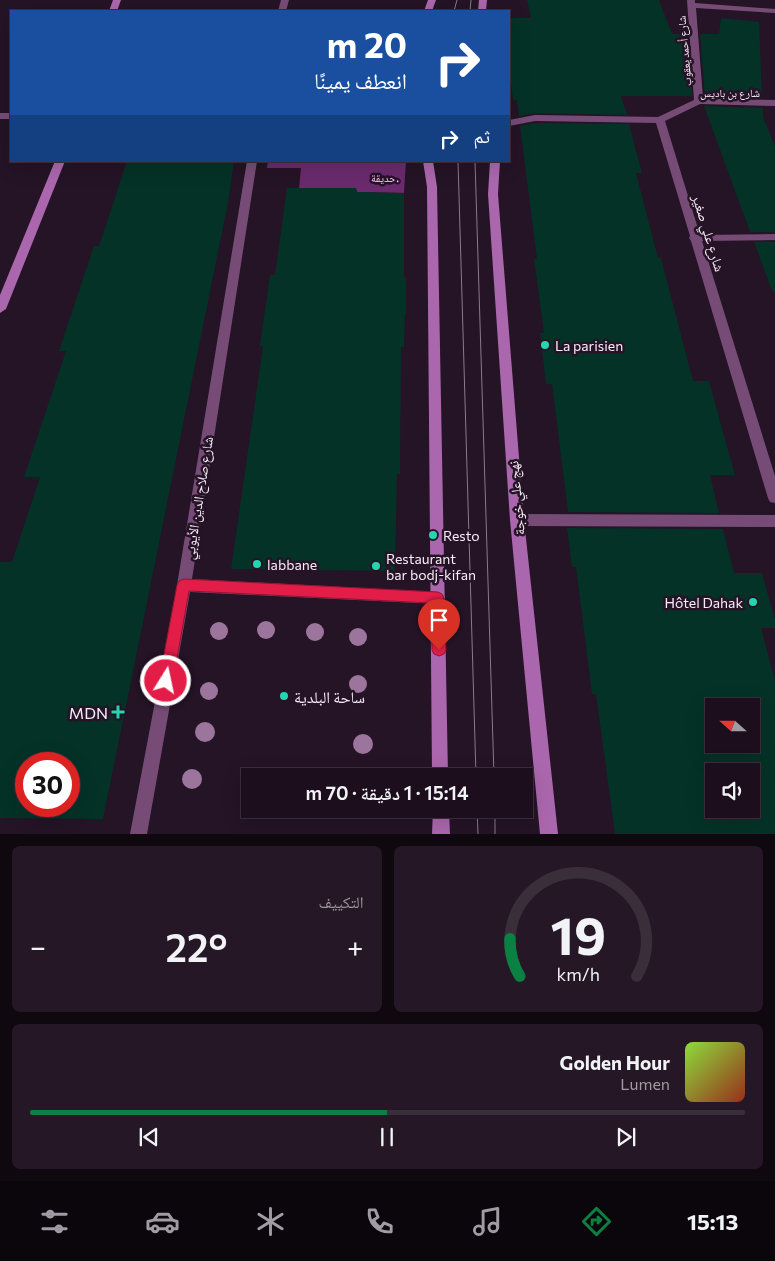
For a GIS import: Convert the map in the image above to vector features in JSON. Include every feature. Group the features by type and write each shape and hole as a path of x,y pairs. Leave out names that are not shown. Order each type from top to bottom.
{"main road":[{"path":"0,309 60,162"},
{"path":"428,162 432,187 440,768"},
{"name":"نهج علي خوجة","path":"495,162 493,194 518,520 549,834"},
{"path":"441,818 441,834"}],"street":[{"path":"691,3 775,11"},
{"name":"شارع أحمد يعقوب","path":"691,3 699,100"},
{"name":"شارع بن باديس","path":"660,120 699,100 775,103"},
{"path":"510,123 535,118 660,120"},
{"name":"شارع علي صغير","path":"660,120 694,238 775,498"},
{"name":"شارع صلاح الدين الأيوبي","path":"138,834 184,585 252,162"},
{"path":"694,238 775,237"},
{"path":"518,520 775,521"},
{"path":"184,585 438,598"}],"green space":[{"name":"حديقة.","path":"268,162 406,162 404,193 357,192 356,188 299,189 301,168 267,168"}],"building":[{"path":"527,0 659,0 672,34 688,34 692,96 621,96 627,115 535,113 519,116 517,100 513,100 510,75 510,18 531,18"},
{"path":"721,18 759,22 762,98 705,96 700,34 719,34"},
{"path":"704,106 763,108 763,117 775,146 775,232 750,232"},
{"path":"535,123 629,124 642,173 636,173 658,258 661,258 693,381 709,381 735,475 710,475 719,513 568,512 552,384 546,384 540,333 544,333 534,259 537,259 520,126"},
{"path":"127,162 234,162 228,203 103,819 0,818 0,562 12,562 40,477 24,477 66,351 59,351 94,246 99,246"},
{"path":"287,188 356,188 356,192 404,193 406,314 404,347 401,347 400,474 397,474 395,571 231,569 263,346 260,346 270,275 275,275"},
{"path":"754,242 775,242 775,291 772,291"},
{"path":"567,528 723,529 734,573 762,573 775,620 775,628 761,628 775,681 775,834 615,834 596,694 592,694 576,567 572,567"}],"tram line":[{"path":"454,10 457,0"},
{"path":"470,10 471,0"},
{"path":"458,162 476,768"},
{"path":"475,162 494,768"},
{"path":"477,818 478,834"},
{"path":"495,818 495,834"}],"place":[{"name":"La parisien","path":"545,345"},
{"name":"Resto","path":"433,535"},
{"name":"labbane","path":"257,564"},
{"name":"Restaurant bar bodj-kifan","path":"376,566"},
{"name":"Hôtel Dahak","path":"753,602"},
{"name":"ساحة البلدية","path":"284,696"},
{"name":"MDN","path":"118,712"}],"route":[{"path":"166,681 184,585 438,598 439,650"}]}
